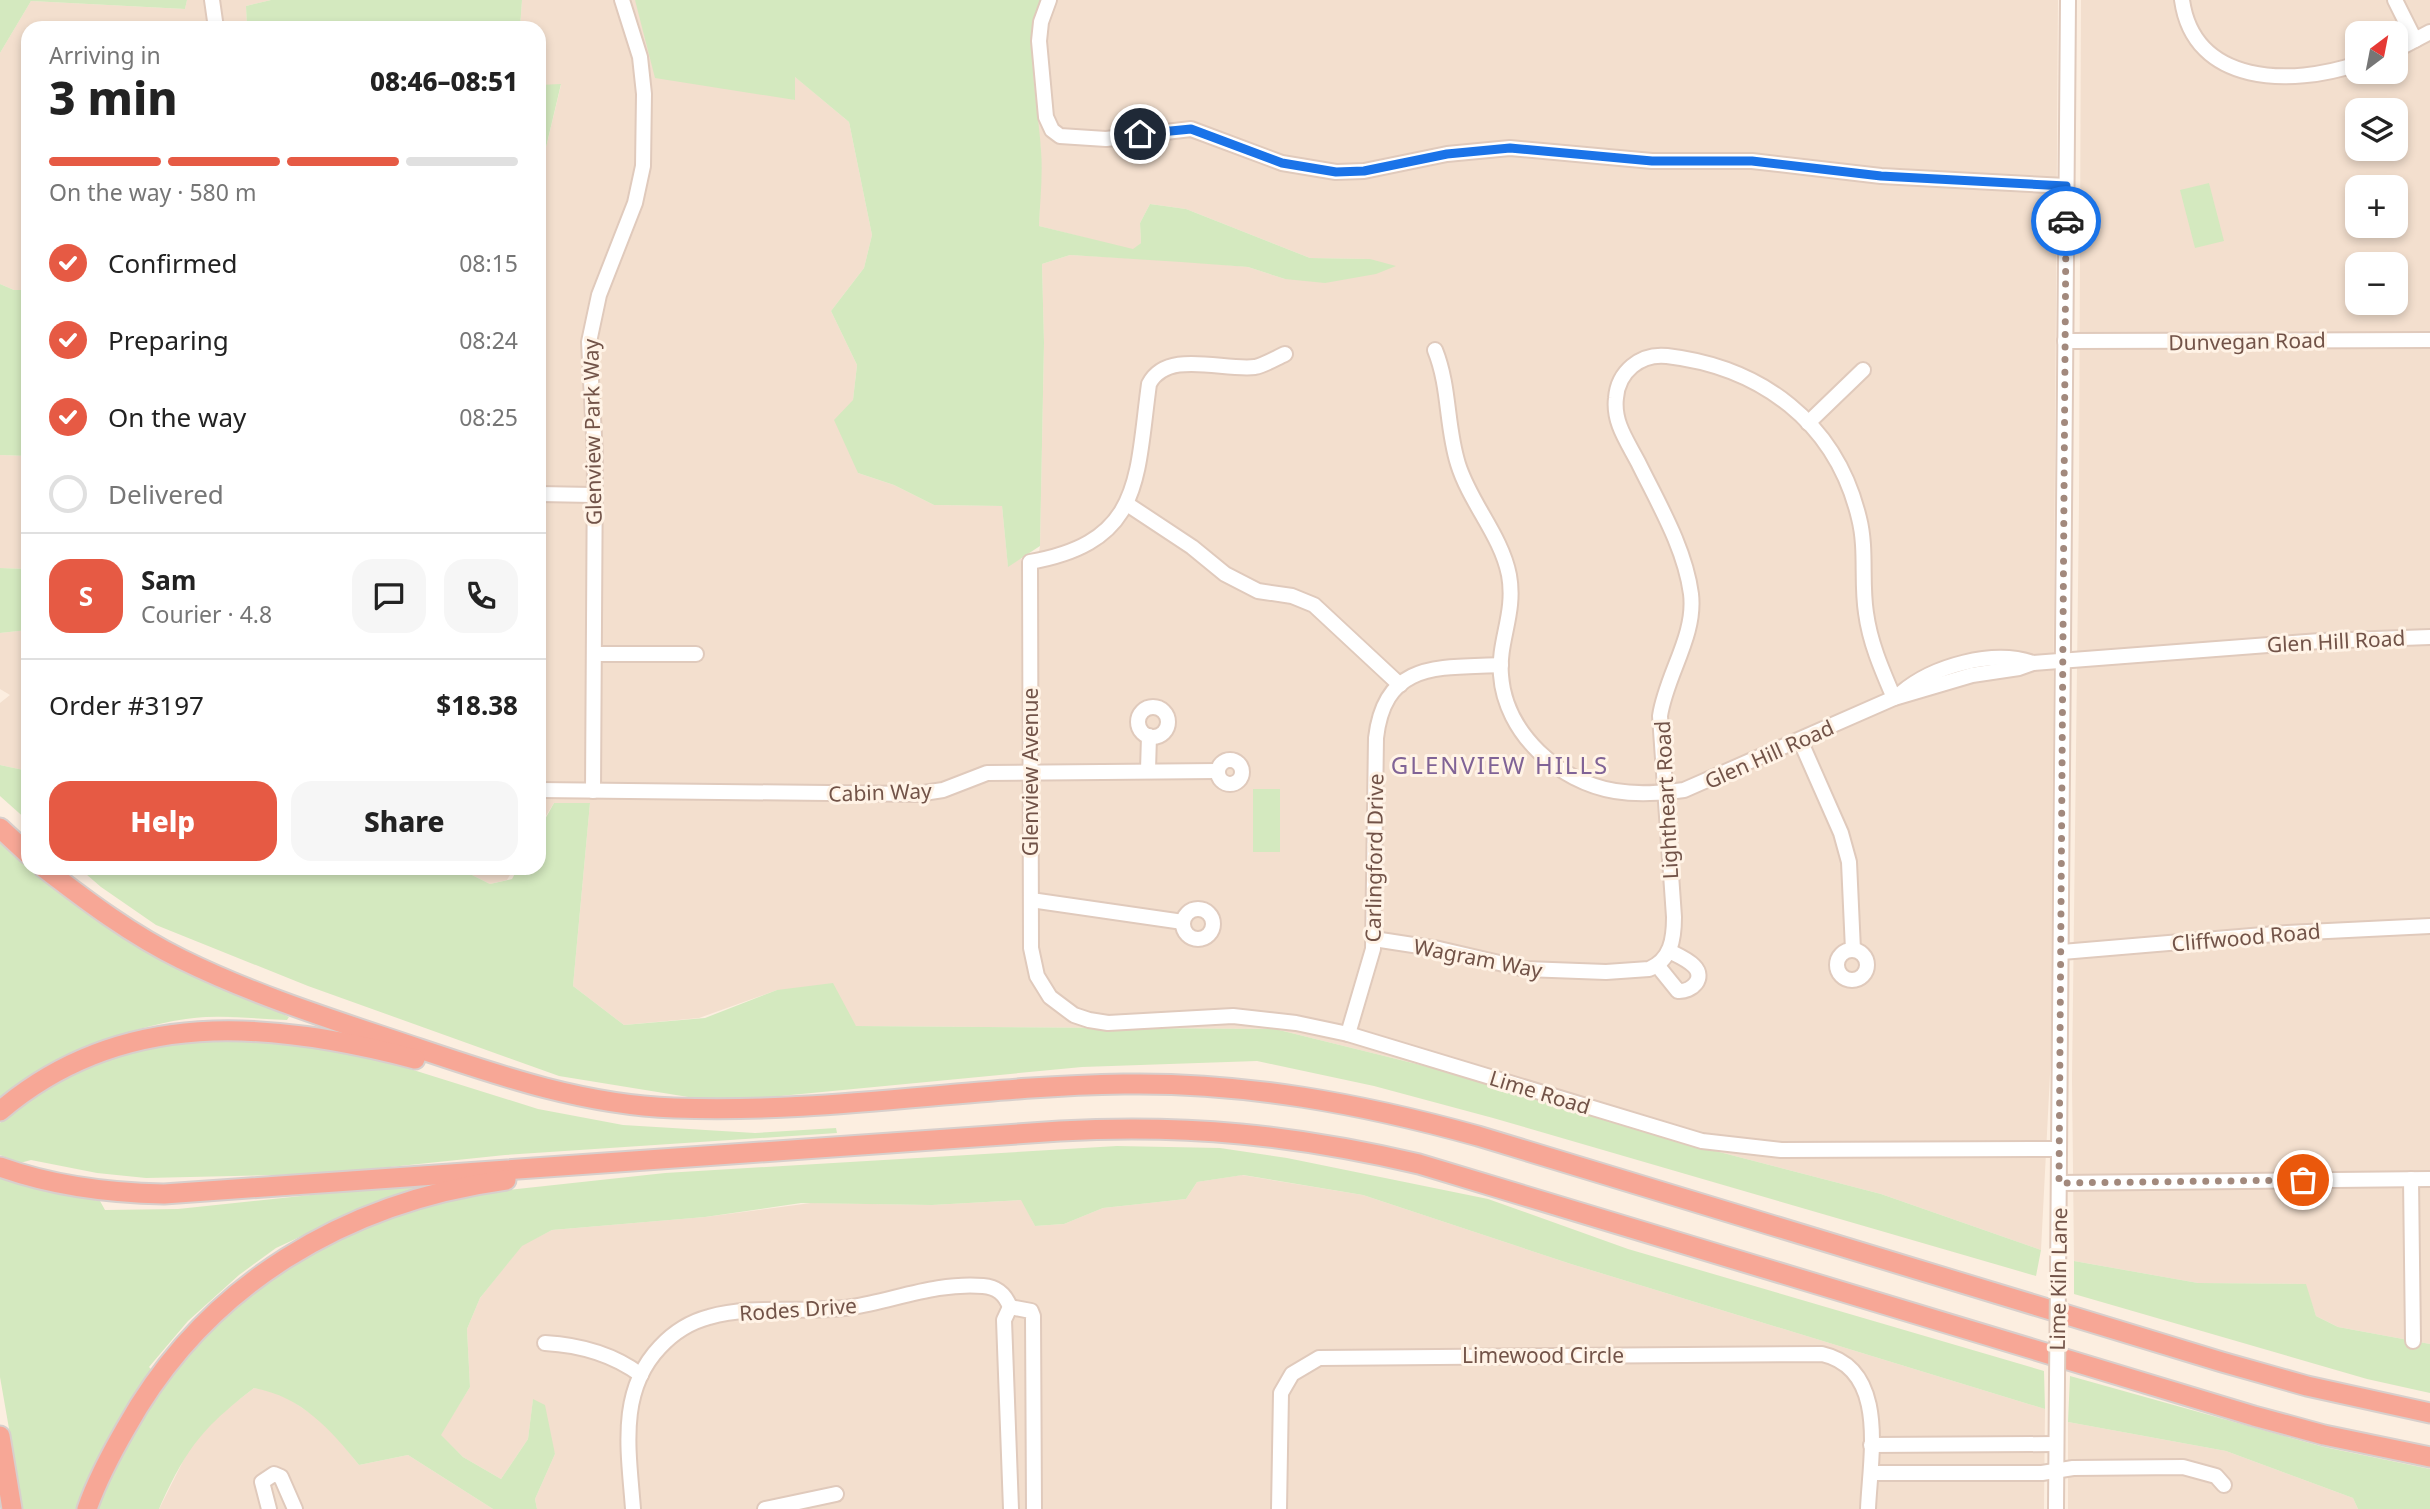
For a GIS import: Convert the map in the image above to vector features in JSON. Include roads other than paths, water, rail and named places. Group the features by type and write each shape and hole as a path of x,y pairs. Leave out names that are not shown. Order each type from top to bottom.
{"highway":[{"path":"0,828 21,848"},
{"path":"54,875 133,932 226,980 379,1035 568,1096 670,1108 737,1110 1119,1084 1198,1085 1310,1097 1478,1136 2222,1362 2308,1386 2430,1413"},
{"path":"0,1111 37,1084 108,1050 140,1040 220,1028 259,1029 317,1037 412,1058 549,1098 568,1096"},
{"path":"0,1167 23,1175 95,1190 164,1194 1118,1128 1194,1129 1298,1139 1353,1148 1470,1178 2253,1416 2430,1457"},
{"path":"88,1509 107,1462 139,1404 173,1356 227,1301 291,1253 370,1213 408,1200 485,1183 624,1162"},
{"path":"0,1436 12,1509"}],"street":[{"path":"212,0 215,21"},
{"name":"Glenview Park Way","path":"593,792 595,455 589,342 599,295 635,204 643,166 644,94 640,57 634,31 622,0"},
{"path":"1049,0 1041,22 1040,41 1046,117 1057,134 1106,139 1191,129 1282,163 1336,172 1364,171 1447,154 1510,148 1652,161 1752,161 1881,176 2066,186"},
{"name":"Lime Kiln Lane","path":"2056,1509 2063,952 2062,661 2068,0"},
{"path":"2182,0 2186,20 2200,45 2219,62 2239,71 2275,76 2316,73 2345,67"},
{"path":"2395,0 2415,40"},
{"path":"2408,44 2430,32"},
{"name":"Dunvegan Road","path":"2065,341 2430,340"},
{"name":"Glen Hill Road","path":"1435,350 1445,374 1458,463 1470,494 1502,553 1508,573 1510,619 1501,665 1504,694 1516,724 1552,762 1573,776 1613,791 1665,793 1696,786 1894,698 1908,686 1992,665 2014,656 2033,663 2307,642 2430,637"},
{"path":"1284,354 1257,367 1170,365 1158,372 1149,384 1135,480 1127,504 1192,547 1225,574 1258,591 1301,599 1314,605 1400,685 1409,677 1434,667 1501,665"},
{"name":"Lightheart Road","path":"1663,958 1674,926 1660,716 1666,687 1686,635 1691,596 1679,551 1617,419 1618,388 1629,368 1649,357 1660,355 1707,362 1730,369 1767,387 1808,423"},
{"path":"1863,370 1808,423 1840,468 1853,495 1863,540 1866,612 1876,655 1894,698"},
{"path":"546,494 593,495"},
{"name":"Glenview Avenue","path":"1039,981 1031,948 1030,562 1072,552 1093,542 1119,518 1127,504"},
{"path":"595,654 696,654"},
{"name":"Carlingford Drive","path":"1348,1034 1374,939 1376,738 1384,706 1400,685"},
{"path":"1148,770 1149,736"},
{"path":"1800,740 1842,833 1849,862 1853,950"},
{"name":"Cabin Way","path":"546,790 917,794 943,790 987,773 1218,771"},
{"path":"1031,900 1183,922"},
{"name":"Cliffwood Road","path":"2063,952 2287,933 2430,926"},
{"name":"Wagram Way","path":"1374,939 1553,972 1632,971 1663,958"},
{"name":"Lime Road","path":"1039,981 1060,1006 1089,1020 1108,1023 1233,1016 1269,1019 1348,1034 1671,1132 1743,1147 1856,1150 2059,1149"},
{"path":"2411,1179 2413,1341"},
{"path":"2059,1183 2430,1179"},
{"name":"Rodes Drive","path":"632,1509 628,1418 631,1401 647,1363 670,1338 688,1325 725,1313 852,1307 920,1292 976,1286 1001,1292 1010,1307"},
{"path":"1011,1509 1004,1321 1010,1307 1024,1307 1031,1311 1033,1316 1034,1509"},
{"path":"545,1343 582,1348 609,1357 641,1375"},
{"name":"Limewood Circle","path":"1279,1509 1281,1393 1297,1369 1327,1357 1822,1354 1842,1361 1863,1384 1868,1399 1871,1446 1868,1509"},
{"path":"1871,1446 2056,1444"},
{"path":"1871,1474 2056,1472 2073,1468 2192,1468 2216,1476 2224,1485"},
{"path":"269,1509 262,1482 274,1474 281,1477 295,1509"},
{"path":"765,1509 836,1494"}],"district":[{"name":"GLENVIEW HILLS","path":"1500,764"}]}
